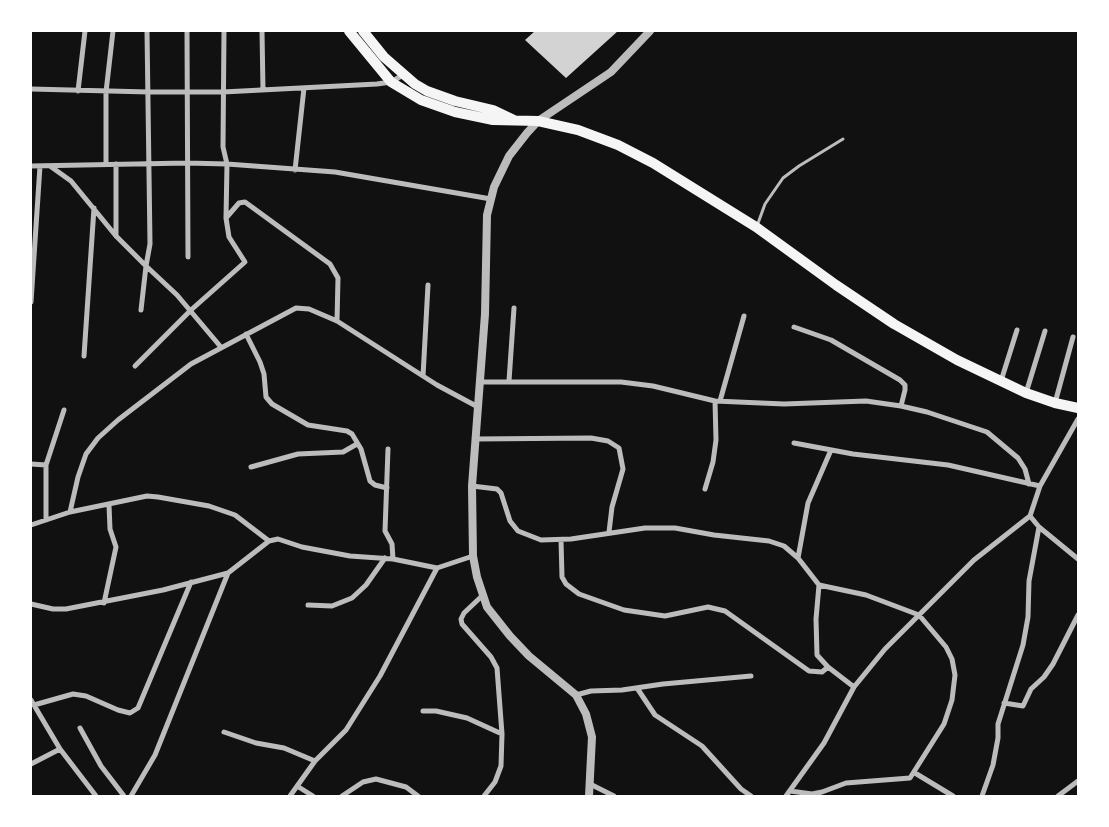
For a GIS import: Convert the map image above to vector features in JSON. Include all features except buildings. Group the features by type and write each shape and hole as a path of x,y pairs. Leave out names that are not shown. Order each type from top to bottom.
{"main road":[{"path":"349,31 392,82 420,100 455,112 493,120 538,121 578,130 618,146 653,163 756,227 894,324 958,360 1026,393 1054,403 1078,408"},
{"path":"363,31 403,76 427,91 455,101 493,110 519,122"}],"street":[{"path":"78,91 85,31"},
{"path":"106,164 106,92 113,31"},
{"path":"141,310 150,244 147,31"},
{"path":"187,31 188,257"},
{"path":"135,366 190,310 245,262 229,237 226,218 227,164 224,147 224,31"},
{"path":"262,31 263,90"},
{"path":"589,796 592,737 586,714 576,695 529,656 487,607 473,556 472,486 485,314 487,215 494,187 509,156 538,121 611,72 650,31"},
{"path":"31,89 106,92 224,92 392,82 403,76"},
{"path":"295,170 304,88"},
{"path":"116,164 116,236"},
{"path":"31,166 227,164 336,172 491,199"},
{"path":"31,302 40,166"},
{"path":"50,166 71,182 116,236 190,310 220,346"},
{"path":"226,218 239,203 245,202 330,264 338,278 337,321"},
{"path":"84,356 94,208"},
{"path":"423,376 428,285"},
{"path":"70,512 78,477 86,454 98,438 158,387 220,346 296,308 309,309 337,321 423,376 478,407"},
{"path":"509,381 514,308"},
{"path":"705,489 713,462 716,440 717,401 744,316"},
{"path":"794,327 831,340 900,380 905,385 901,406"},
{"path":"1001,381 1018,330"},
{"path":"1026,393 1045,331"},
{"path":"246,334 260,362 264,374 266,397 272,404 308,425 347,431 352,434 370,481 375,485 387,488"},
{"path":"1054,403 1074,337"},
{"path":"480,382 620,382 653,386 717,401 784,404 866,401 901,406 927,412 987,432 1018,458 1025,469 1029,484"},
{"path":"46,520 46,465 64,410"},
{"path":"788,793 824,743 854,687 885,649 974,560 1030,516 1040,486 1078,419"},
{"path":"476,439 592,438 608,441 619,448 623,469 612,507 609,532"},
{"path":"794,443 831,450 948,465 1040,486"},
{"path":"251,467 298,454 343,452 357,444"},
{"path":"388,449 386,531 392,544 393,558"},
{"path":"798,558 808,503 831,450"},
{"path":"31,464 46,465"},
{"path":"472,486 496,489 501,493 510,521 518,531 541,540 561,540 609,532 675,528 714,535 769,541 784,546 798,558 819,585 866,595 919,615 946,647 952,659 955,675 952,700 944,724 915,772 910,778 846,783 817,793 788,793"},
{"path":"31,525 70,512 147,496 209,506 235,516 269,541"},
{"path":"104,603 116,547 110,529 109,505"},
{"path":"1030,516 1039,527 1078,559"},
{"path":"982,796 997,750 998,724 1023,645 1028,616 1029,581 1039,527"},
{"path":"31,604 53,610 104,603 191,582 228,572 269,541 278,540 302,547 350,556 393,558 437,568 473,556"},
{"path":"561,540 562,577 566,584 579,594 624,610 665,616 708,607 725,611 809,671 822,672 828,667"},
{"path":"308,605 332,606 352,598 366,585 385,558"},
{"path":"290,796 315,762 346,730 411,620 437,568"},
{"path":"131,796 155,755 228,572"},
{"path":"96,796 60,749 33,702 73,694 86,696 124,712 130,713 138,708 191,582"},
{"path":"819,585 815,648 820,660 854,687"},
{"path":"483,595 461,619 462,624 491,657 497,668 502,734 501,766 495,782 484,796"},
{"path":"1004,703 1023,706 1031,690 1044,678 1053,664 1078,615"},
{"path":"576,695 590,691 751,676"},
{"path":"637,688 655,715 702,746 741,789 751,796"},
{"path":"423,711 436,711 468,718 502,734"},
{"path":"80,728 101,766 124,796"},
{"path":"224,732 292,751 315,762"},
{"path":"31,764 60,749"},
{"path":"915,772 953,796"},
{"path":"342,796 363,782 376,779 406,787 418,796"},
{"path":"1058,796 1078,781"},
{"path":"590,784 614,796"},
{"path":"297,786 313,796"}],"lane":[{"path":"756,227 768,199 784,178 843,139"}]}
